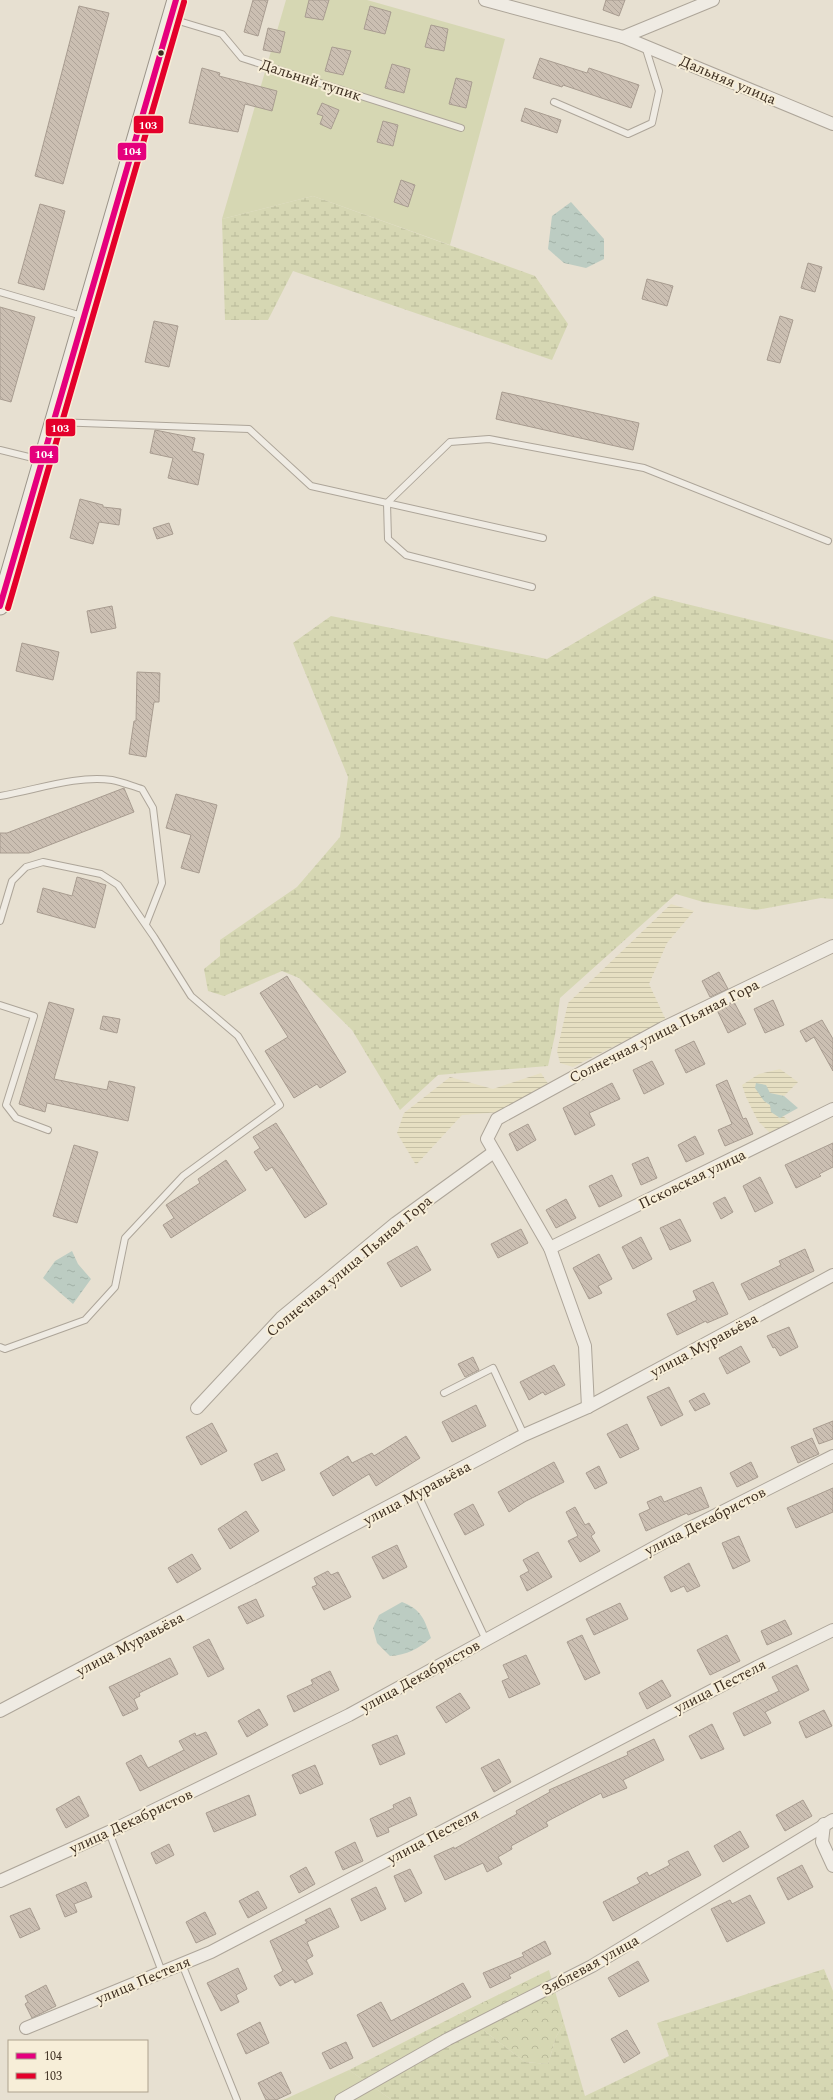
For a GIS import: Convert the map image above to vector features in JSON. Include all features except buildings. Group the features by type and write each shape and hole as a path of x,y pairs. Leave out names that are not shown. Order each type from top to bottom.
{"main road":[{"path":"0,606 176,0"}],"street":[{"name":"Дальняя улица","path":"485,0 623,37 833,124"},
{"path":"623,37 713,0"},
{"name":"Солнечная улица Пьяная Гора","path":"197,1408 281,1318 396,1223 494,1152 487,1139 497,1119 663,1028 833,946"},
{"name":"Псковская улица","path":"550,1248 833,1109"},
{"path":"494,1152 550,1248 585,1346 588,1408"},
{"name":"улица Муравьёва","path":"0,1711 524,1436 588,1408 833,1275"},
{"name":"улица Декабристов","path":"0,1881 109,1832 350,1715 686,1530 833,1456"},
{"name":"улица Пестеля","path":"26,2028 211,1952 757,1667 833,1630"},
{"path":"829,1822 822,1842 833,1866"},
{"name":"Зяблевая улица","path":"341,2100 448,2039 592,1966 829,1822"}],"lane":[{"name":"Дальний тупик","path":"171,18 222,34 242,58 461,128"},
{"path":"554,102 628,134 652,123 659,91 645,46"},
{"path":"0,292 84,317"},
{"path":"53,422 249,429 311,486 543,538"},
{"path":"532,587 406,555 388,539 387,503 450,442 490,438 644,468 828,541"},
{"path":"0,450 42,460"},
{"path":"0,796 32,791 77,780 112,780 142,789 153,808 162,883 146,924"},
{"path":"0,921 12,881 26,867 43,862 102,874 118,885 146,924 191,996 238,1036 280,1105 183,1176 125,1238 115,1287 85,1320 5,1349 0,1347"},
{"path":"0,1005 34,1016 6,1105 16,1118 48,1130"},
{"path":"444,1393 493,1368 524,1436"},
{"path":"417,1493 486,1640"},
{"path":"109,1832 162,1972"},
{"path":"182,1964 237,2100"}],"shaded area":[{"path":"671,904 694,911 667,943 649,984 666,1020 573,1067 560,1063 557,1051 568,1003"},
{"path":"780,1069 798,1082 784,1096 770,1093 764,1101 770,1105 779,1118 783,1116 792,1124 770,1133 758,1121 746,1097 742,1085 759,1074"},
{"path":"541,1073 549,1085 501,1112 462,1115 416,1165 397,1133 404,1113 450,1077 493,1089"}],"green space":[{"path":"286,0 367,0 505,39 450,245 313,196 222,219"},
{"path":"313,196 535,276 568,324 552,360 293,271 268,320 225,320 222,219"},
{"path":"654,596 833,640 833,899 821,898 756,910 703,902 676,894 560,998 555,1035 548,1066 438,1075 400,1110 352,1030 299,978 282,971 224,996 208,991 204,969 220,956 220,940 297,887 340,837 348,777 293,643 331,616 547,659"},
{"path":"824,1969 833,1991 833,2100 392,2100 349,2070 461,2013 525,2062 548,2064 556,2037 564,2023 585,2096 669,2056 657,2023"},
{"path":"549,1970 564,2023 556,2037 548,2064 525,2062 461,2013"},
{"path":"349,2070 392,2100 283,2100"}],"water":[{"path":"571,202 604,239 604,259 586,268 564,263 548,249 552,216"},
{"path":"756,1083 766,1085 770,1093 784,1096 798,1108 780,1118 771,1112 770,1105 764,1101 755,1088"},
{"path":"72,1251 78,1264 91,1279 73,1304 43,1278 55,1261"},
{"path":"402,1602 414,1608 418,1612 426,1625 431,1638 412,1651 390,1656 377,1643 373,1628 379,1615"}],"transit line":[{"name":"104","path":"0,606 176,0"},
{"name":"103","path":"8,608 184,2"}]}
